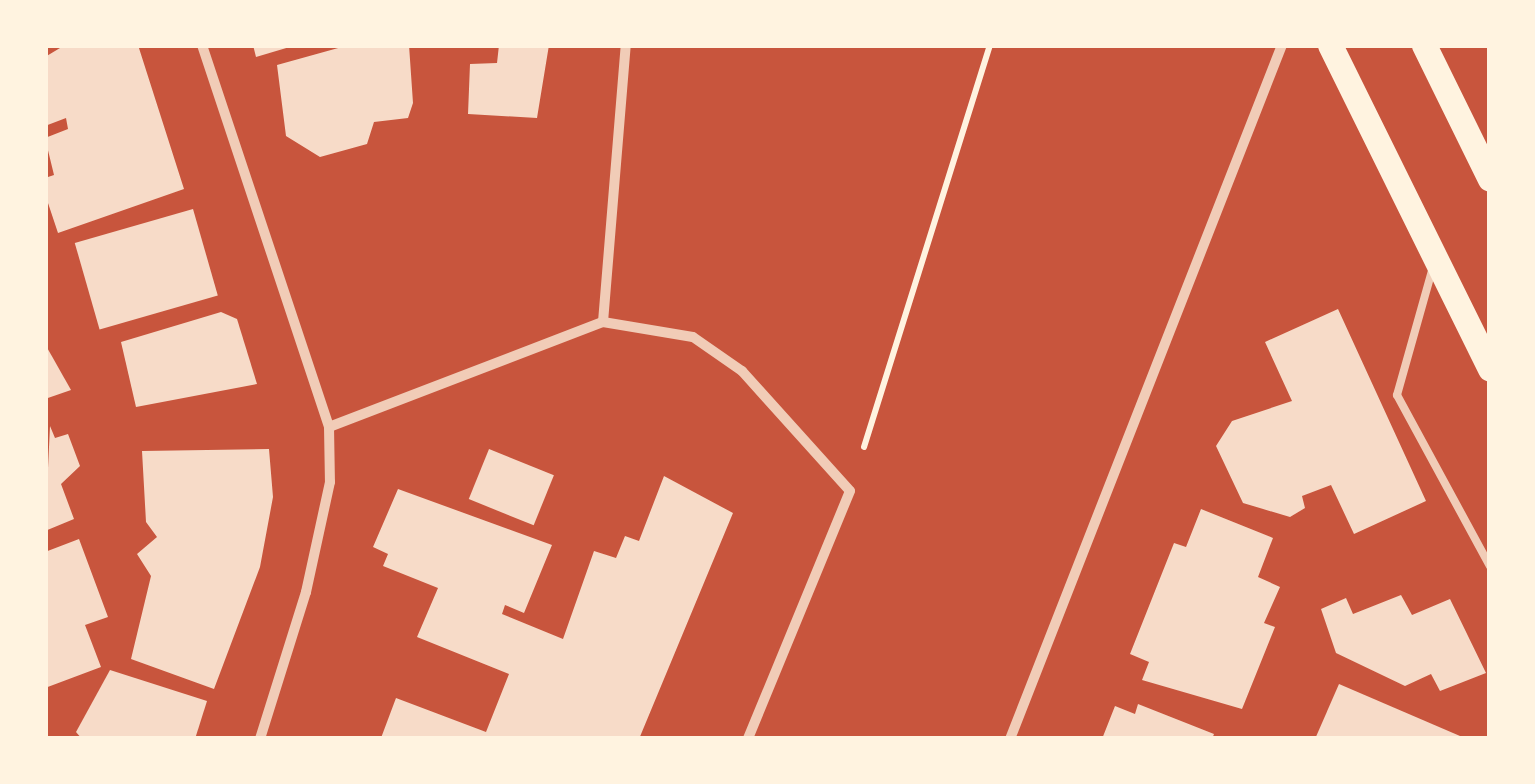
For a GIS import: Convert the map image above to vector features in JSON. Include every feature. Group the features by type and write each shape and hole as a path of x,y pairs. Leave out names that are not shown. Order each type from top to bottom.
{"main road":[{"path":"1330,45 1490,369"},
{"path":"1424,45 1490,179"}],"street":[{"path":"202,45 329,426 330,482 306,592 260,739"},
{"path":"603,322 626,45"},
{"path":"1010,739 1282,45"},
{"path":"329,426 603,322 693,337 742,371 850,492 748,739"}],"lane":[{"path":"1436,258 1397,395 1490,566"}],"path":[{"path":"850,492 990,45"}],"building":[{"path":"65,45 138,45 184,189 58,233 45,194 45,178 54,175 45,138 68,129 66,118 45,126 45,57"},
{"path":"253,45 293,45 293,46 256,57"},
{"path":"349,45 409,45 413,103 408,118 374,122 367,144 320,157 286,136 277,65"},
{"path":"499,45 549,45 537,118 468,114 470,64 497,63"},
{"path":"193,209 218,296 100,329 75,243"},
{"path":"1338,309 1426,501 1354,534 1331,485 1302,496 1305,508 1290,517 1243,503 1216,446 1232,421 1292,401 1265,342"},
{"path":"221,312 237,319 257,384 136,407 121,342"},
{"path":"45,344 71,390 45,399"},
{"path":"50,426 55,438 68,434 80,466 61,484 74,519 45,531"},
{"path":"269,449 273,497 260,567 214,689 131,659 151,576 137,554 157,537 146,522 142,451"},
{"path":"489,449 554,475 534,525 469,499"},
{"path":"664,476 733,513 639,739 381,738 396,698 486,732 509,674 417,637 438,588 383,566 388,554 373,547 398,489 552,545 524,613 505,605 502,614 563,639 594,551 616,558 625,536 639,541"},
{"path":"1201,509 1273,538 1258,577 1280,587 1264,623 1275,627 1242,709 1142,680 1149,662 1130,654 1174,543 1186,547"},
{"path":"79,539 108,617 85,625 101,667 45,688 45,552"},
{"path":"1401,595 1412,615 1450,599 1486,673 1440,691 1431,674 1405,686 1336,653 1321,609 1346,598 1353,614"},
{"path":"110,670 207,701 195,739 82,739 76,732"},
{"path":"1339,684 1467,739 1315,739"},
{"path":"1138,704 1214,734 1212,739 1102,739 1115,706 1135,714"}]}
